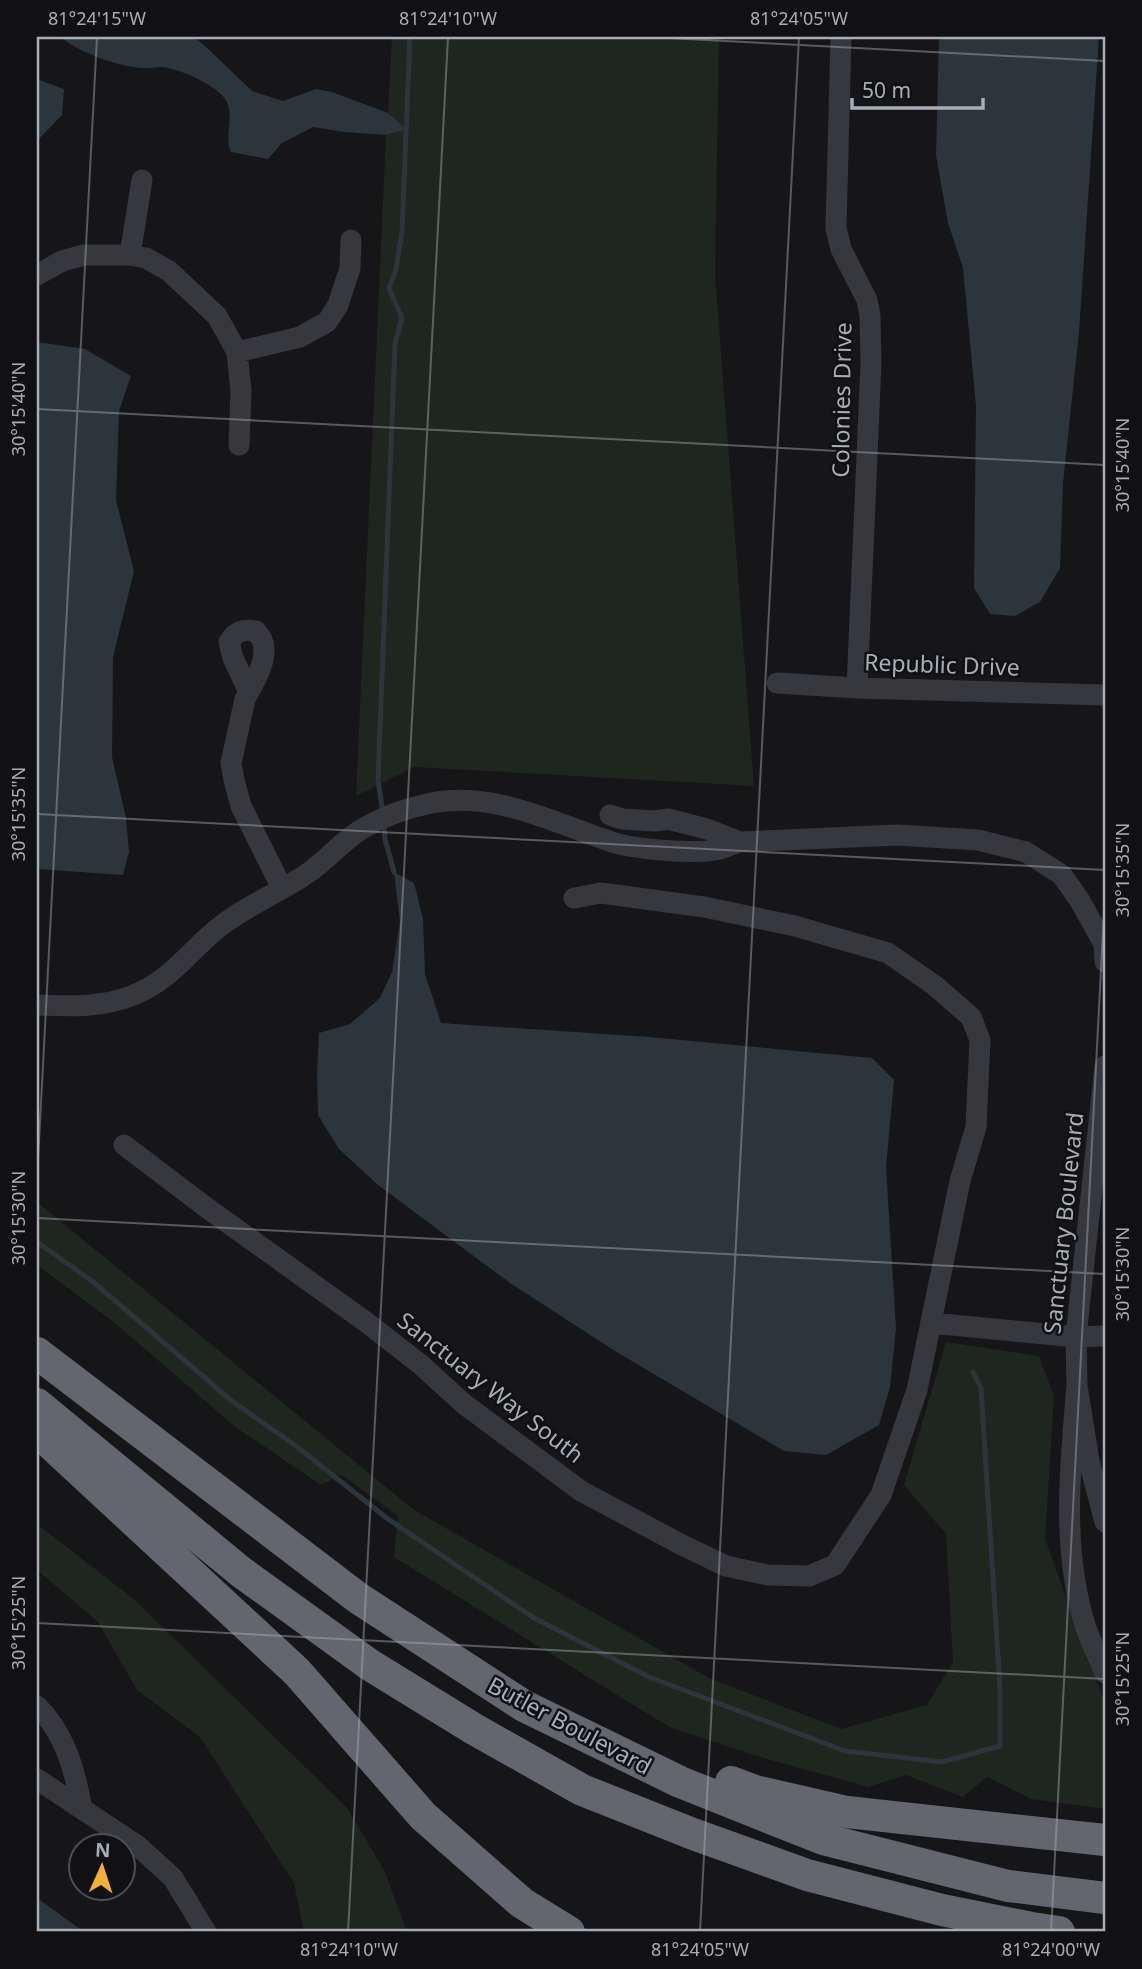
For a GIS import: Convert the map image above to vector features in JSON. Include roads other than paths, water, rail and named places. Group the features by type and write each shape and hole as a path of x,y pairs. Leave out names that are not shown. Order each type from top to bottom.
{"highway":[{"name":"Butler Boulevard","path":"37,1353 358,1598 524,1706 680,1782 823,1839 1008,1886 1105,1898"},
{"name":"Butler Boulevard","path":"37,1404 241,1572 370,1665 474,1729 582,1790 807,1875 943,1909 1059,1932"},
{"path":"37,1431 297,1671 423,1816 522,1903 569,1932"},
{"path":"358,1598 437,1638 579,1717 662,1757 755,1791 847,1812 1105,1840"}],"street":[{"name":"Colonies Drive","path":"841,37 836,228 841,249 867,300 870,316 871,363 857,688"},
{"path":"130,254 142,180"},
{"path":"237,352 300,337 327,322 338,305 350,268 351,240"},
{"path":"37,275 62,261 84,255 130,254 146,258 169,271 217,316 237,352 241,391 239,445"},
{"name":"Republic Drive","path":"777,683 1105,695"},
{"path":"249,692 245,699 231,763 241,806 282,888"},
{"path":"37,1005 95,1006 130,997 160,982 221,925 308,873 361,830 391,815 431,803 466,799 498,804 617,843 641,848 718,850 740,842 897,835 978,839 1026,852 1062,875 1104,944 1105,962"},
{"path":"576,828 603,820 610,815 622,819 669,819 707,829 740,842"},
{"name":"Sanctuary Way South","path":"124,1145 366,1322 420,1364 464,1404 581,1491 726,1566 768,1575 808,1576 835,1564 881,1495 917,1390 960,1181 976,1128 980,1040 971,1017 934,985 888,953 794,926 704,907 601,894 574,898"},
{"name":"Sanctuary Boulevard","path":"1105,1066 1076,1337 1077,1386 1069,1476 1072,1570 1086,1628 1105,1673"},
{"path":"932,1323 1076,1337 1105,1336"},
{"name":"Sanctuary Boulevard","path":"1077,1386 1089,1461 1105,1522"},
{"path":"37,1706 46,1714 62,1741 75,1771 82,1809"},
{"path":"37,1779 138,1846 173,1878 206,1932"}],"waterway":[{"path":"383,814 378,780 395,343 402,318 389,288 396,270 402,231 410,37"},
{"path":"384,824 394,872"},
{"path":"37,1242 92,1281 233,1402 292,1443 388,1519 534,1618 649,1677 845,1751 942,1762 1000,1746 1000,1688 981,1388 973,1372"}]}
